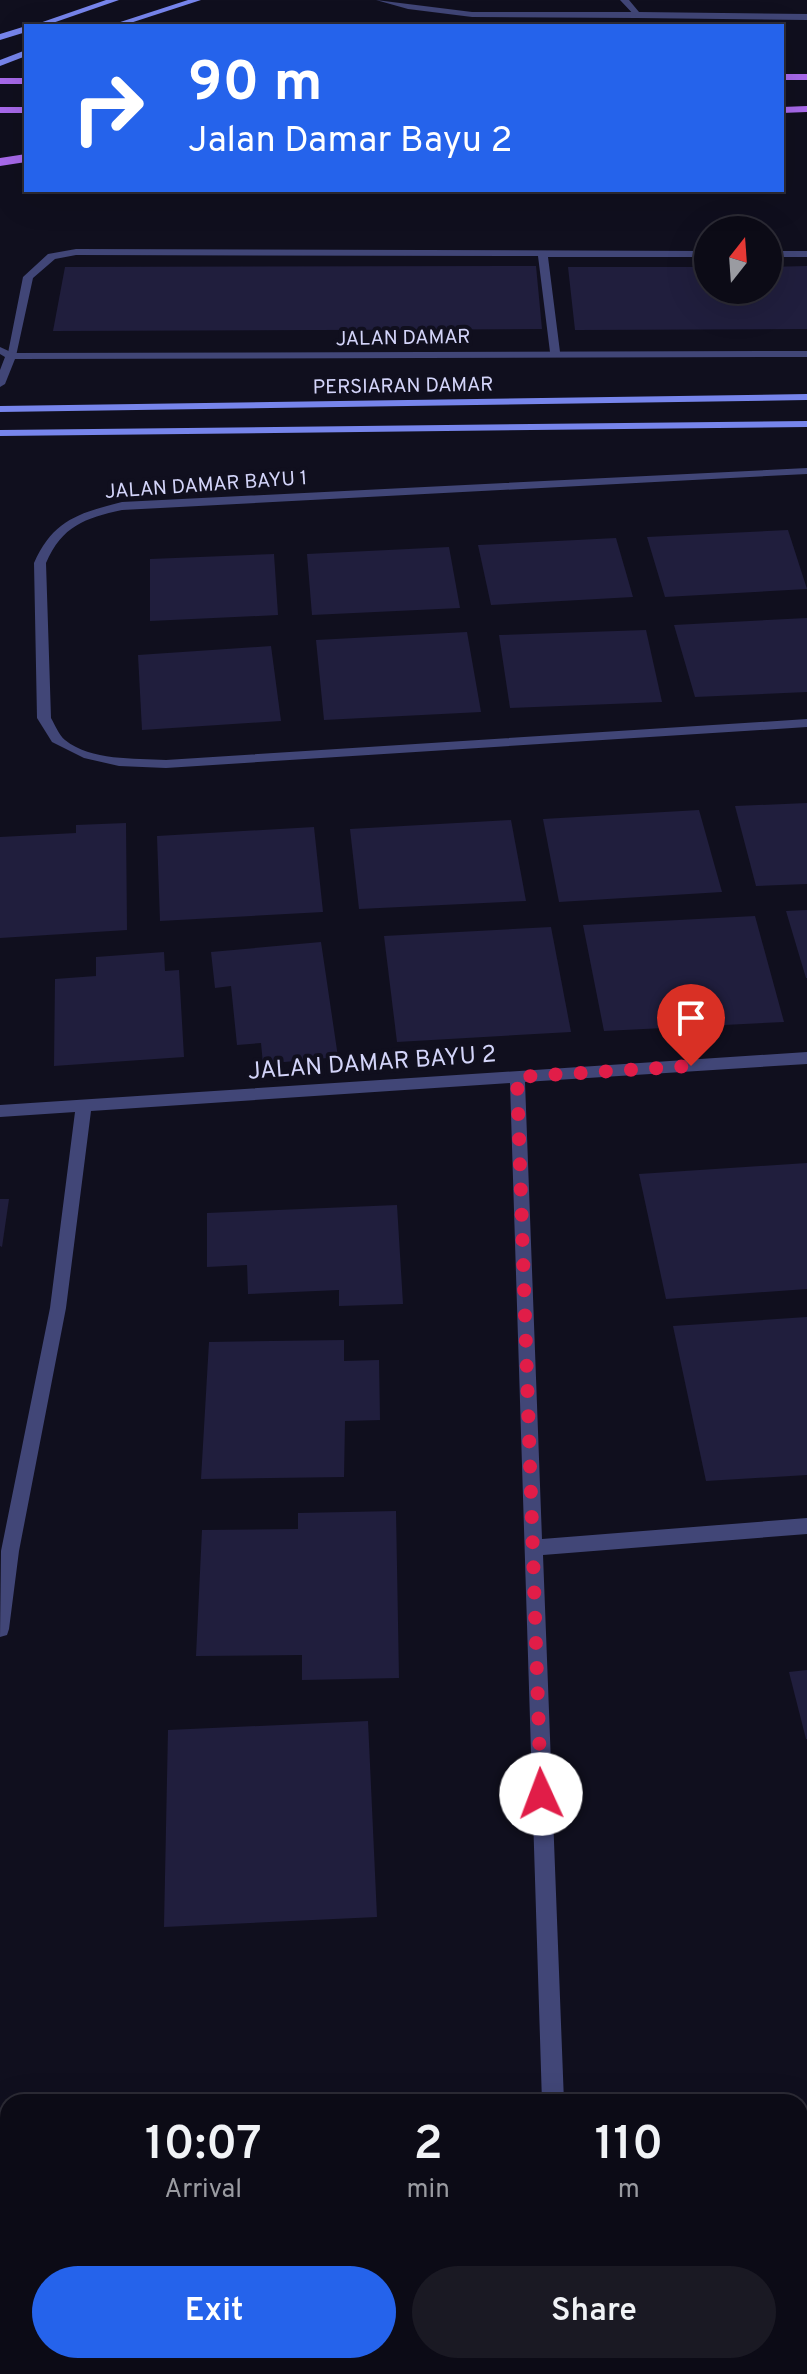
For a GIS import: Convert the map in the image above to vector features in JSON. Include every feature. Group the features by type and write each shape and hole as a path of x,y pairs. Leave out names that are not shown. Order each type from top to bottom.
{"main road":[{"path":"784,77 807,77"},
{"path":"0,81 24,81"},
{"path":"784,110 807,109"},
{"path":"0,110 24,110"},
{"path":"0,162 24,158"}],"street":[{"path":"41,24 115,0"},
{"path":"119,24 197,0"},
{"path":"380,0 442,10 496,14 807,17"},
{"path":"624,0 637,15"},
{"path":"0,37 24,30"},
{"path":"0,63 24,54"},
{"path":"0,384 28,277 52,256 76,252 694,254"},
{"path":"543,254 555,352"},
{"path":"782,254 807,254"},
{"name":"JALAN DAMAR","path":"6,353 216,357 555,352 807,354"},
{"name":"PERSIARAN DAMAR","path":"0,409 807,397"},
{"name":"PERSIARAN DAMAR","path":"0,433 807,424"},
{"name":"JALAN DAMAR BAYU 1","path":"807,471 122,506 90,514 64,527 47,544 40,563 44,718 59,742 84,754 119,762 166,764 807,723"},
{"name":"JALAN DAMAR BAYU 2","path":"0,1111 807,1058"},
{"path":"517,1077 553,2094"},
{"path":"0,1629 10,1551 58,1308 84,1105"},
{"path":"532,1548 807,1526"}],"building":[{"path":"536,266 542,329 53,331 65,267"},
{"path":"807,266 807,329 575,330 568,267 694,267 694,304 782,304 782,267"},
{"path":"788,530 807,589 665,597 647,537"},
{"path":"616,538 633,597 491,605 478,545"},
{"path":"449,547 460,608 312,615 307,554"},
{"path":"274,554 278,615 150,621 150,559"},
{"path":"807,618 807,692 695,697 674,625"},
{"path":"646,630 662,702 510,708 499,635"},
{"path":"467,632 481,712 324,720 316,640"},
{"path":"271,646 281,721 142,730 138,655"},
{"path":"807,803 807,884 756,886 735,806"},
{"path":"699,810 722,892 559,902 543,819"},
{"path":"511,820 526,901 359,909 350,829"},
{"path":"126,823 127,930 0,938 0,837 76,833 76,825"},
{"path":"314,827 323,912 160,921 157,836"},
{"path":"807,910 807,978 806,978 786,911"},
{"path":"755,916 784,1022 604,1031 583,925"},
{"path":"551,927 571,1032 397,1042 384,936"},
{"path":"321,942 338,1057 263,1064 261,1043 237,1045 231,986 215,988 211,952"},
{"path":"164,952 165,971 179,970 184,1057 54,1066 55,979 96,976 96,957"},
{"path":"807,1163 807,1289 666,1299 639,1174"},
{"path":"0,1199 9,1199 2,1247 0,1246"},
{"path":"397,1205 403,1304 339,1306 339,1290 248,1294 247,1265 207,1267 207,1213"},
{"path":"807,1317 807,1475 706,1481 673,1326"},
{"path":"344,1340 344,1361 379,1360 380,1420 345,1421 344,1477 201,1479 209,1342"},
{"path":"396,1511 399,1678 302,1680 302,1655 196,1656 202,1530 298,1529 298,1513"},
{"path":"807,1670 807,1739 806,1739 789,1672"},
{"path":"368,1721 377,1917 164,1927 168,1730"}],"route":[{"path":"541,1794 517,1077 691,1066"}]}
